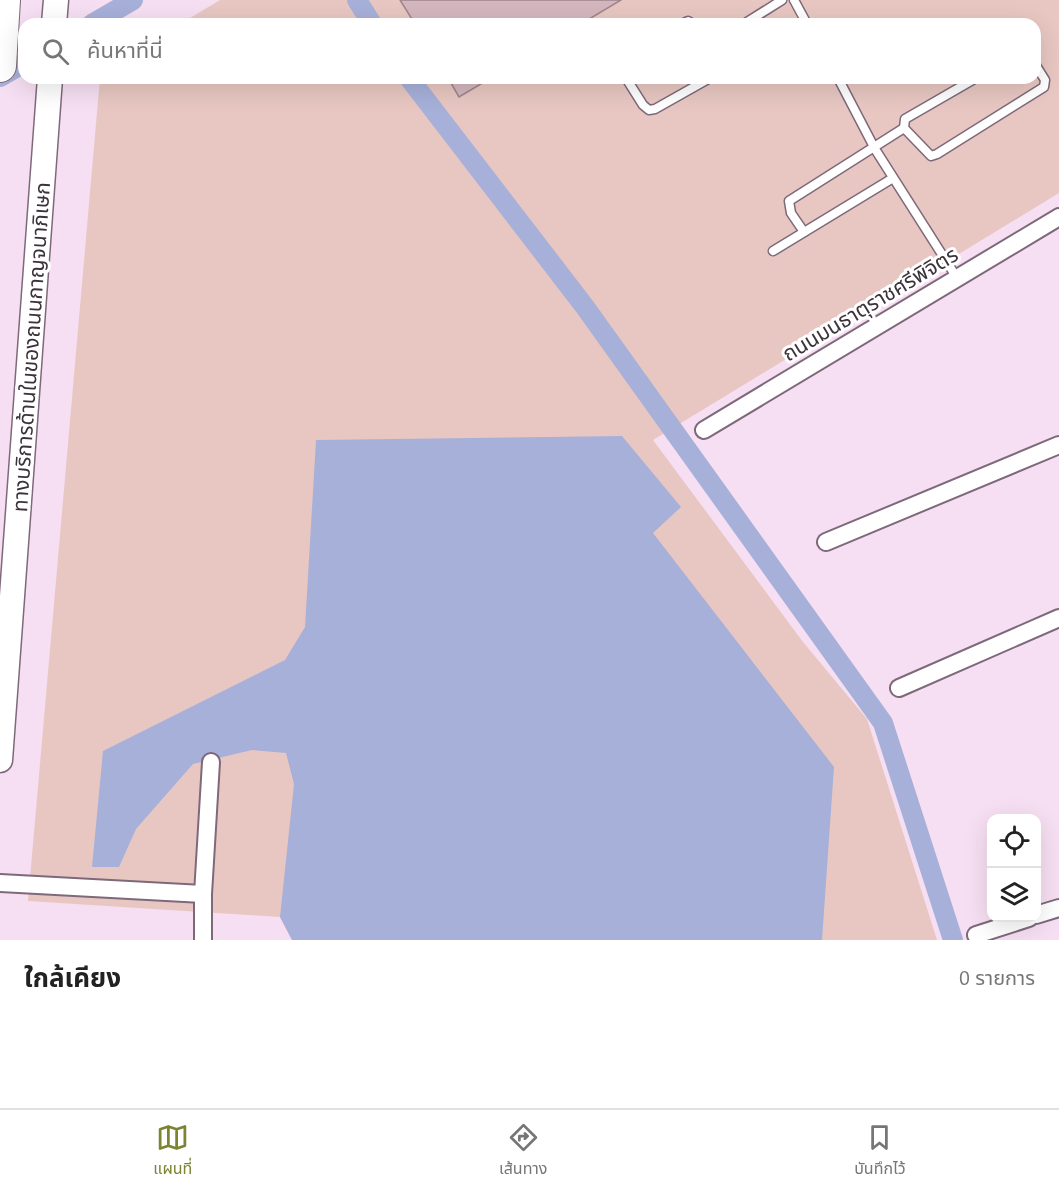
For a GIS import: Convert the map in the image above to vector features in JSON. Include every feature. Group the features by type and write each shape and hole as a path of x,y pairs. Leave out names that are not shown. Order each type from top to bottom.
{"highway":[{"path":"0,66 4,0"}],"main road":[{"path":"54,18 56,0"},
{"name":"ทางบริการด้านในของถนนกาญจนาภิเษก","path":"0,760 50,84"}],"street":[{"name":"ถนนมนธาตุราชศรีพิจิตร","path":"704,430 1059,217"},
{"path":"826,542 1059,445"},
{"path":"899,688 1059,618"},
{"path":"202,940 211,762"},
{"path":"0,884 203,894"},
{"path":"1041,913 1059,908"},
{"path":"976,935 1017,922"}],"lane":[{"path":"754,18 782,0"},
{"path":"794,0 804,18"},
{"path":"904,128 932,156 1044,87 1045,80 1041,74"},
{"path":"630,84 643,105 649,110 655,109 699,84"},
{"path":"840,84 874,148 957,278"},
{"path":"804,232 791,213 789,201 904,128 905,119 966,84"},
{"path":"773,251 893,178"}],"shaded area":[{"path":"220,0 1059,0 1059,193 653,440 803,642 867,719 937,940 292,940 280,917 28,901 99,84 1041,84 1041,18 190,18"}],"water":[{"path":"622,436 681,507 653,533 834,767 822,940 292,940 280,917 294,784 286,753 252,750 193,764 136,829 119,867 92,867 103,751 285,660 305,627 316,440"}],"building":[{"path":"400,0 621,0 591,18 411,18"},
{"path":"451,84 481,84 459,97"}],"waterway":[{"path":"102,18 133,0"},
{"path":"357,0 368,18"},
{"path":"0,77 18,66"},
{"path":"414,84 585,307 883,723 953,940"}]}
